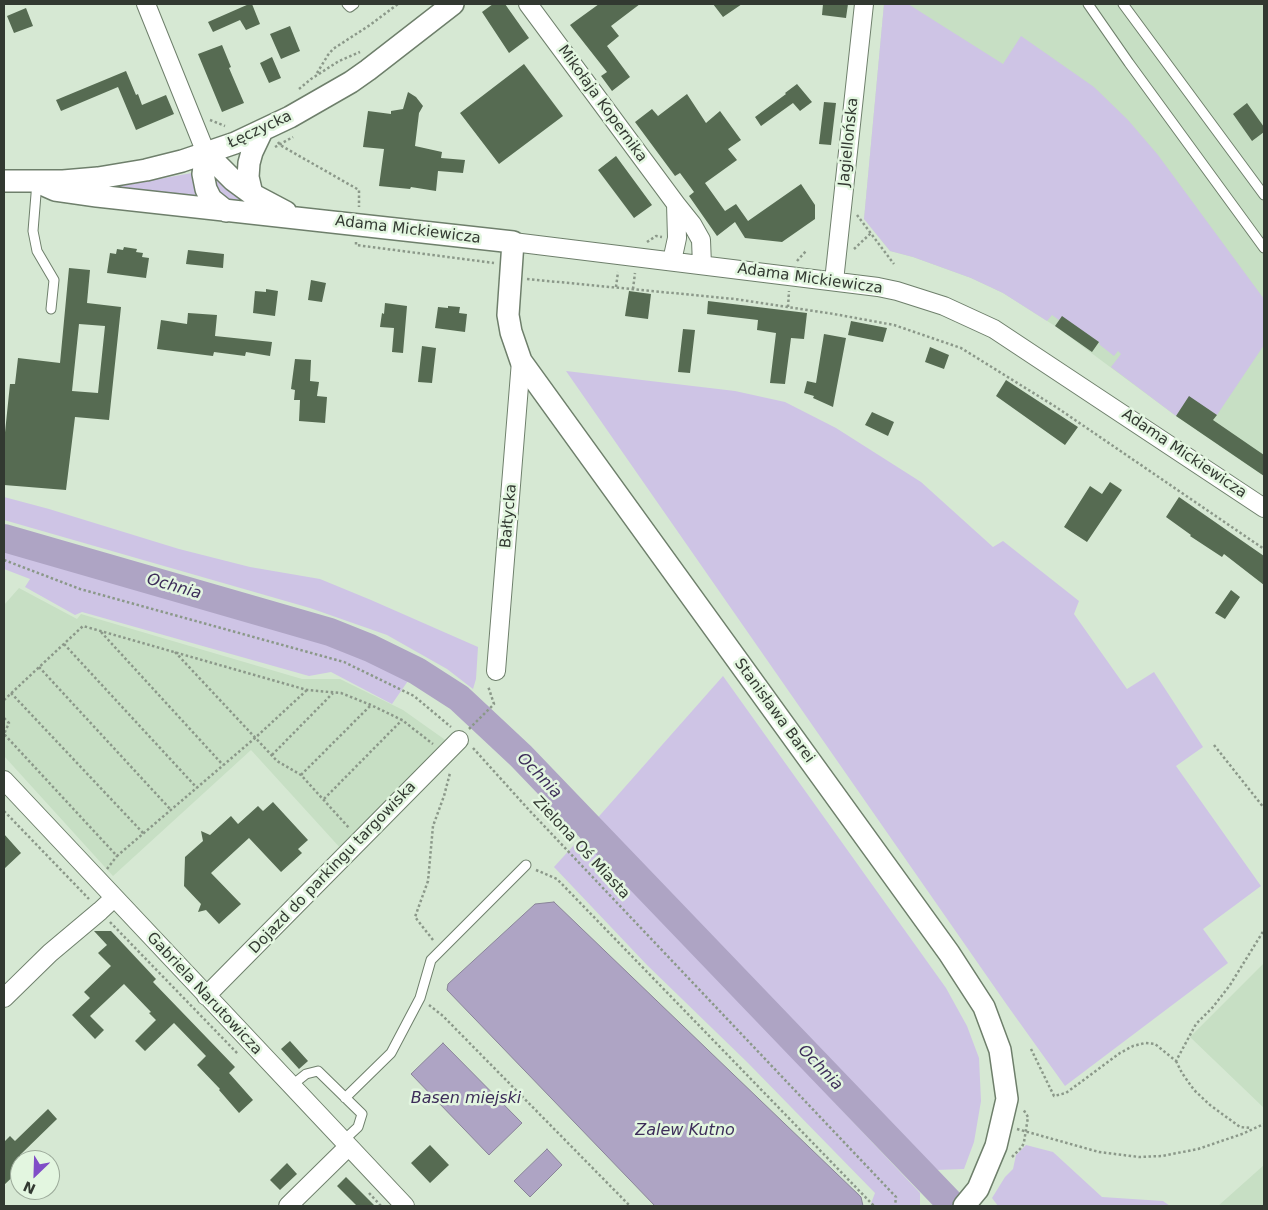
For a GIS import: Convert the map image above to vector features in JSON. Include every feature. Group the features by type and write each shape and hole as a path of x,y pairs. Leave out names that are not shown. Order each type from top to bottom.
{"street":[{"path":"146,4 201,118 206,153 203,174 206,189 211,199 226,211"},
{"name":"Łęczycka","path":"37,182 63,181 146,170 206,153 267,129 324,98 368,70 453,4"},
{"name":"Mikołaja Kopernika","path":"528,4 692,224 701,240 702,265"},
{"name":"Jagiellońska","path":"834,281 864,4"},
{"path":"252,194 248,177 249,163 252,152 267,129"},
{"name":"Adama Mickiewicza","path":"206,153 233,180 252,194 298,218"},
{"name":"Adama Mickiewicza","path":"4,181 37,182 55,190 672,261 898,291 944,306 994,328 1264,508"},
{"path":"672,261 677,238 676,204"},
{"name":"Stanisława Barei","path":"513,242 508,314 511,332 521,361 949,953 984,1007 1000,1050 1007,1100 996,1146 978,1189 964,1206"},
{"name":"Bałtycka","path":"491,677 521,361"},
{"name":"Dojazd do parkingu targowiska","path":"206,996 461,738"},
{"name":"Gabriela Narutowicza","path":"4,780 405,1206"},
{"path":"4,998 50,952 114,898"},
{"path":"288,1206 346,1144"}],"lane":[{"path":"347,4 350,7 354,4"},
{"path":"1088,4 1128,63 1264,248"},
{"path":"1123,4 1264,195"},
{"path":"37,182 33,230 37,251 54,280 52,309"},
{"path":"345,1098 391,1053 420,998 430,960 526,865"},
{"path":"291,1086 306,1074 318,1071 362,1114 358,1127 346,1144"}],"path":[{"path":"317,73 332,50 398,4"},
{"path":"296,92 311,79 332,66 363,51"},
{"path":"201,118 224,126"},
{"path":"201,118 202,121 215,127 233,124"},
{"path":"267,129 280,145 359,190 356,245 495,263"},
{"path":"857,214 894,264"},
{"path":"853,250 871,233"},
{"path":"792,267 806,251"},
{"path":"510,280 534,278 735,299 894,325 961,348 1056,407 1264,549"},
{"path":"788,307 790,292"},
{"name":"Zielona Oś Miasta","path":"4,560 80,589 344,662 414,696 461,738 896,1197 895,1206"},
{"path":"4,700 83,626 307,690 341,693 402,720 435,746"},
{"path":"101,632 223,765"},
{"path":"64,644 197,788"},
{"path":"175,652 277,761 302,775 350,830"},
{"path":"39,667 171,810"},
{"path":"478,721 494,704 491,677"},
{"path":"104,873 117,856 255,738 307,690"},
{"path":"11,693 144,834"},
{"path":"272,755 334,693"},
{"path":"302,775 371,705"},
{"path":"4,718 9,723 4,734 117,856"},
{"path":"324,800 402,720"},
{"path":"1214,745 1264,808"},
{"path":"440,950 415,918 428,880 433,826 444,796 451,768"},
{"path":"4,811 243,1060"},
{"path":"526,865 557,879 874,1206"},
{"path":"1176,1060 1191,1031 1230,985 1264,930"},
{"path":"420,998 443,1016 630,1206"},
{"path":"1031,1049 1054,1096 1066,1093 1120,1053 1133,1046 1145,1043 1155,1044 1176,1060 1182,1073 1194,1090 1210,1105 1240,1127 1253,1129"},
{"path":"1001,1125 1100,1152 1139,1157 1162,1156 1198,1149 1264,1124"},
{"path":"368,1192 381,1206"}],"shaded area":[{"path":"884,4 1264,4 1264,476 1176,416 1055,326 1003,293 971,278 913,257 890,251 864,219"},
{"path":"884,4 908,4 1003,64 1021,36 1094,87 1128,120 1158,155 1264,299 1264,345 1217,415 1189,397 1176,416 1111,367 1121,354 1118,351 1114,356 1100,345 1099,342 1062,317 1059,320 1052,315 1047,321 1003,293 971,278 913,257 890,251 864,219"},
{"path":"197,172 207,202 104,189"},
{"path":"211,172 253,203 230,204 217,194"},
{"path":"566,371 735,391 785,402 836,428 921,482 993,547 1003,541 1079,601 1074,614 1127,689 1154,672 1203,747 1176,766 1261,886 1203,929 1228,963 1065,1086"},
{"path":"4,497 179,549 250,567 320,579 478,647 476,679 473,689 447,669 387,635 310,608 4,520"},
{"path":"4,544 270,623 298,628 339,642 376,658 410,678 392,704 331,672 309,676 82,612 75,615 25,587 30,579 4,569"},
{"path":"19,588 77,619 81,614 302,679 340,679 403,710 451,744 343,851 251,750 113,876 4,756 4,605"},
{"path":"723,676 946,988 967,1026 979,1058 981,1101 974,1142 964,1169 936,1170 918,1156 594,822"},
{"path":"583,835 920,1193 920,1206 870,1206 875,1193 748,1063 647,965 554,867"},
{"path":"1264,963 1264,1108 1190,1037"},
{"path":"1026,1145 1053,1152 1102,1197 1163,1201 1170,1206 998,1206 992,1198 1005,1177 1013,1169 1016,1155"},
{"path":"1264,1165 1264,1206 1218,1206"}],"water":[{"name":"Zalew Kutno","path":"554,902 861,1197 863,1206 655,1206 447,990 448,984 535,904"},
{"name":"Basen miejski","path":"443,1043 522,1123 489,1155 411,1074"},
{"path":"547,1149 562,1165 530,1197 514,1181"}],"building":[{"path":"252,4 260,24 246,30 240,20 213,32 208,22"},
{"path":"493,4 505,4 529,38 509,53 482,12"},
{"path":"599,4 640,4 611,26 619,36 607,46 630,77 612,91 601,76 607,72 570,25"},
{"path":"713,4 742,4 723,17"},
{"path":"823,4 848,4 846,18 822,15"},
{"path":"26,8 33,26 14,33 7,16"},
{"path":"290,26 300,51 281,59 270,34"},
{"path":"222,45 231,67 229,68 244,103 222,112 198,54"},
{"path":"272,57 281,78 269,83 260,63"},
{"path":"524,64 563,116 499,164 460,113"},
{"path":"126,71 142,105 166,95 174,114 136,130 118,87 61,111 56,100"},
{"path":"797,84 812,102 800,111 793,103 761,126 755,117"},
{"path":"408,92 416,97 423,106 419,113 415,146 442,152 441,158 465,160 463,173 438,171 436,191 411,187 410,189 379,186 384,149 363,147 368,111 391,114 391,111 403,109"},
{"path":"687,94 706,123 720,111 741,140 728,149 737,160 705,183 725,211 736,204 748,221 801,184 815,205 815,219 782,242 745,238 735,222 717,236 689,196 694,192 680,173 675,176 635,122 652,109 658,116"},
{"path":"824,102 836,103 831,145 819,144"},
{"path":"1247,103 1264,127 1264,132 1252,141 1233,114"},
{"path":"616,156 652,205 634,218 598,170"},
{"path":"124,247 137,249 136,252 143,253 142,257 149,258 146,278 107,273 110,253 116,254 117,249 123,250"},
{"path":"188,250 224,254 223,268 186,264"},
{"path":"69,268 90,270 87,303 121,307 109,420 75,417 66,490 4,485 4,442 10,384 15,384 18,358 60,363","holes":["79,324 105,326 98,393 72,391"]},
{"path":"311,280 326,283 322,302 308,300"},
{"path":"266,289 278,291 275,316 253,313 255,291 266,292"},
{"path":"629,291 651,294 648,319 625,316"},
{"path":"708,301 807,313 804,339 791,338 785,384 770,383 776,333 757,330 758,320 707,314"},
{"path":"385,303 407,306 403,353 392,352 394,328 380,327"},
{"path":"448,306 460,307 459,313 467,314 465,332 435,328 438,307 448,308"},
{"path":"188,313 217,315 215,336 272,342 270,356 246,352 245,356 214,352 213,356 157,349 161,320 187,324"},
{"path":"1062,316 1099,342 1092,352 1055,326"},
{"path":"851,321 887,328 883,342 848,335"},
{"path":"683,329 695,330 690,373 678,372"},
{"path":"824,334 846,338 833,407 813,398 814,396 804,393 807,381 816,383"},
{"path":"422,346 436,348 432,383 418,382"},
{"path":"930,347 949,355 944,369 925,362"},
{"path":"295,359 311,360 310,381 319,382 317,396 327,397 325,423 299,421 300,400 294,400 295,390 291,389"},
{"path":"1006,380 1078,427 1065,445 996,396"},
{"path":"1189,396 1217,415 1213,420 1264,455 1264,476 1176,416"},
{"path":"872,412 894,422 888,436 865,425"},
{"path":"1110,482 1122,490 1087,542 1064,527 1090,486 1102,494"},
{"path":"1179,497 1264,556 1264,585 1224,554 1222,557 1190,536 1166,517"},
{"path":"1231,590 1240,597 1225,619 1215,613"},
{"path":"273,802 308,840 298,849 302,853 281,872 249,838 211,873 241,904 219,924 206,910 198,912 201,904 184,886 185,857 203,841 201,831 210,835 231,816 238,824 258,806 263,811"},
{"path":"4,834 21,853 4,869"},
{"path":"94,931 111,931 156,979 153,982 235,1067 229,1073 253,1100 239,1113 220,1089 197,1065 206,1056 174,1023 145,1051 135,1041 156,1020 149,1013 151,1012 124,984 90,1016 104,1030 95,1039 72,1015 90,998 84,992 111,966 98,953 107,945"},
{"path":"290,1041 308,1061 299,1069 281,1049"},
{"path":"48,1109 57,1119 25,1150 10,1150 10,1179 4,1185 4,1142 10,1136 15,1141"},
{"path":"430,1145 449,1165 430,1183 411,1163"},
{"path":"287,1163 297,1174 280,1190 270,1180"},
{"path":"346,1177 375,1206 357,1206 337,1186"}],"waterway":[{"name":"Ochnia","path":"4,538 330,632 370,648 417,671 459,698 521,756 953,1206"}]}
